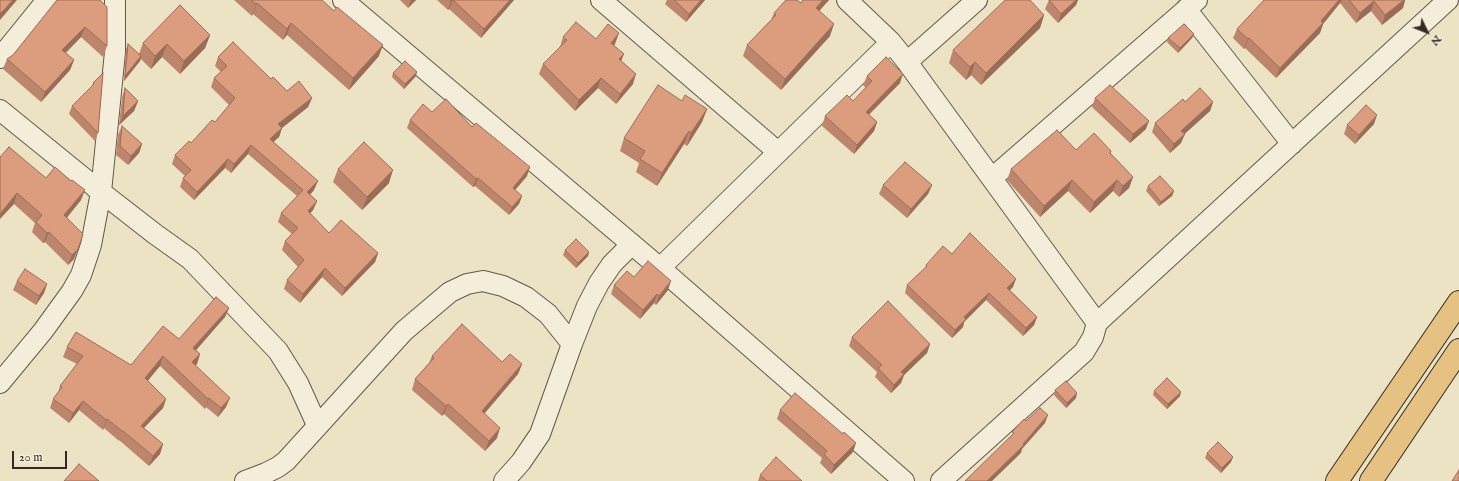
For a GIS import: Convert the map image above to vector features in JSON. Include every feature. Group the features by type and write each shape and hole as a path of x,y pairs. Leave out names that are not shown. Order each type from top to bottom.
{"highway":[{"path":"1337,481 1459,302"},
{"path":"1371,481 1459,350"}],"street":[{"path":"0,58 47,0"},
{"path":"0,383 72,291 81,275 91,245 101,192 115,52 115,0"},
{"path":"343,0 660,268 904,481"},
{"path":"601,0 778,152"},
{"path":"847,0 891,42 907,62 1097,324"},
{"path":"907,62 977,0"},
{"path":"941,481 1084,352 1093,337 1097,324 1448,0"},
{"path":"992,178 1191,4 1292,144"},
{"path":"660,268 891,42"},
{"path":"0,110 101,192 190,259 278,351 298,383 318,425"},
{"path":"504,481 540,434 572,344 599,282 612,264 632,244"},
{"path":"245,481 266,477 286,461 404,331 450,292 467,284 483,281 503,286 526,298 548,314 572,344"}],"building":[{"path":"0,0 13,0 0,14"},
{"path":"57,0 100,0 107,7 107,46 85,27 62,50 74,60 45,92 7,59 13,55"},
{"path":"251,0 322,0 334,11 337,7 383,45 353,78 291,23 287,29 257,3 256,4"},
{"path":"453,0 510,0 484,29"},
{"path":"674,0 701,0 689,14"},
{"path":"786,0 797,0 801,3 803,0 823,0 816,8 834,24 785,79 747,45 776,15 774,13"},
{"path":"1005,0 1030,0 1044,15 986,73 975,62 970,67 953,50"},
{"path":"1049,0 1076,0 1061,14"},
{"path":"1264,0 1339,0 1321,21 1323,23 1280,68 1249,38 1248,39 1237,29"},
{"path":"1349,0 1404,0 1385,15 1374,1 1360,13"},
{"path":"180,5 210,35 184,61 167,44 155,56 143,43"},
{"path":"576,22 596,39 608,24 619,33 611,43 624,54 619,59 636,74 620,94 601,78 579,100 543,64 567,40 563,37"},
{"path":"1184,24 1194,34 1180,48 1168,38"},
{"path":"233,42 271,79 273,77 287,91 299,81 312,98 278,124 282,128 270,139 318,181 307,192 317,201 308,211 329,233 341,220 378,253 345,288 325,268 303,294 287,280 304,260 285,241 298,228 281,213 303,190 251,145 234,164 228,159 197,192 183,178 191,170 175,155 189,141 191,143 212,120 215,122 235,98 214,78 227,66 218,57"},
{"path":"128,44 141,56 125,76"},
{"path":"886,57 903,74 866,112 877,122 857,145 825,116 847,95 853,101 872,81 867,76"},
{"path":"405,61 417,72 405,84 393,73"},
{"path":"103,73 98,133 72,106"},
{"path":"658,85 682,101 685,95 707,109 691,133 689,131 662,173 640,159 645,151 624,138"},
{"path":"1110,85 1149,121 1133,134 1095,98"},
{"path":"125,88 138,101 123,116"},
{"path":"1200,88 1213,102 1181,131 1185,134 1174,144 1155,123 1183,99 1185,102"},
{"path":"446,99 472,127 476,123 530,167 513,188 522,196 512,207 478,178 476,179 410,120 423,104 432,112"},
{"path":"1366,105 1377,115 1359,135 1347,125"},
{"path":"122,126 142,144 131,156 120,146"},
{"path":"1057,130 1076,150 1094,133 1111,151 1110,153 1133,177 1123,186 1117,180 1094,202 1072,180 1044,206 1011,169"},
{"path":"364,142 393,170 367,197 338,169"},
{"path":"9,147 46,178 55,167 71,181 72,180 85,190 64,215 83,234 78,249 72,255 49,232 47,233 36,222 42,215 17,193 0,214 0,157"},
{"path":"905,162 932,185 911,209 883,185"},
{"path":"1160,176 1174,191 1161,202 1148,186"},
{"path":"970,233 1016,279 1007,288 1037,317 1026,328 989,293 964,317 966,319 955,330 907,285 927,266 926,265 943,246 952,254"},
{"path":"576,239 589,252 578,263 565,250"},
{"path":"648,261 671,281 659,296 657,294 643,310 614,285 627,271 634,277"},
{"path":"25,269 47,284 39,296 17,281"},
{"path":"216,297 229,308 193,348 200,354 192,362 230,398 221,408 209,398 208,399 163,356 145,378 166,399 141,426 163,444 153,456 83,401 73,413 53,399 62,387 60,386 83,356 67,347 76,332 131,365 163,326 179,339"},
{"path":"888,301 930,344 901,372 904,374 894,385 878,368 882,365 852,337"},
{"path":"462,324 502,362 510,354 522,364 482,411 500,428 489,441 448,404 446,406 415,379 434,358 432,356"},
{"path":"1167,378 1181,392 1168,404 1154,391"},
{"path":"1066,381 1077,393 1067,403 1055,390"},
{"path":"795,393 843,434 844,432 856,443 834,465 824,454 827,451 780,410"},
{"path":"1040,408 1048,415 1023,444 1024,445 987,481 965,481 1014,433 1012,432 1024,419 1026,421"},
{"path":"1218,442 1233,457 1222,468 1207,453"},
{"path":"776,457 802,481 767,481 760,475"},
{"path":"79,464 99,481 64,481"},
{"path":"1459,470 1459,481 1452,481"}]}
